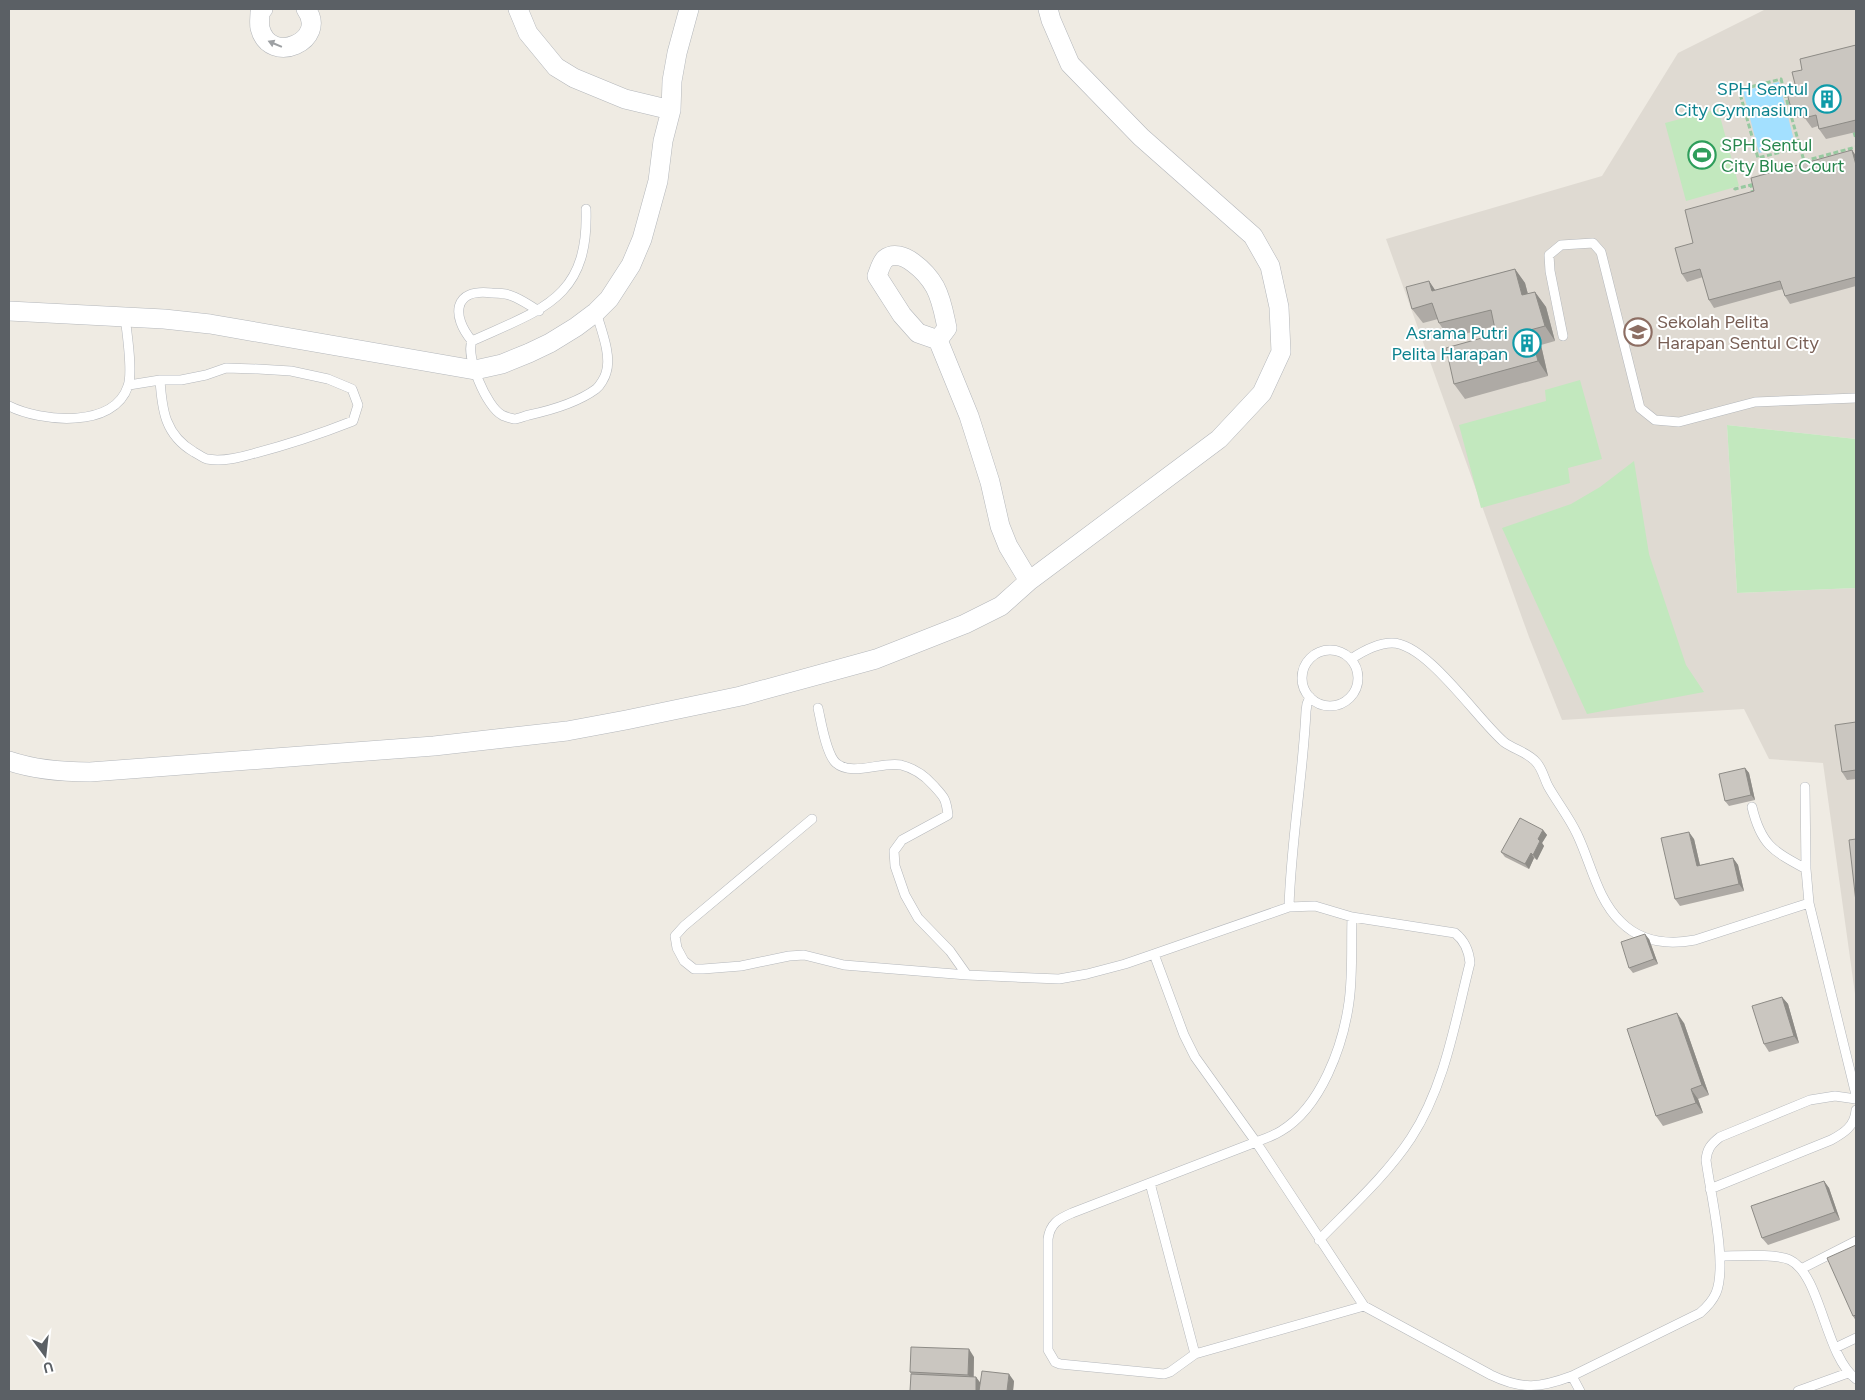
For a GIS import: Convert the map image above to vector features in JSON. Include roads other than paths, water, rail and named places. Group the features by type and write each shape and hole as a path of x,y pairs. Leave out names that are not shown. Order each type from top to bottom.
{"street":[{"path":"259,10 260,28 267,41 280,48 294,47 306,38 311,25 306,9"},
{"path":"518,9 528,33 556,68 574,78 625,99 671,110"},
{"path":"9,311 164,318 210,324 475,370 502,364 529,353 550,343 596,312 609,299 632,265 642,239 658,181 663,141 671,110 672,81 677,52 689,9"},
{"path":"9,761 47,770 90,772 434,746 567,731 741,696 876,659 965,624 1001,606 1029,581 1219,439 1262,393 1280,352 1278,307 1270,266 1253,236 1141,137 1070,64 1048,9"},
{"path":"938,340 969,416 990,482 1000,526 1005,539 1029,581"}],"lane":[{"path":"586,209 586,240 582,257 564,290 539,311 472,341 469,346 475,370 486,398 500,415 514,419 551,410 583,397 598,387 607,372 606,347 596,312"},
{"path":"1563,336 1550,271 1549,255 1562,245 1593,243 1600,252 1640,408 1655,420 1679,422 1755,402 1856,398"},
{"path":"472,341 463,328 458,306 462,299 467,296 482,292 510,295 539,311"},
{"path":"9,406 21,412 72,418 99,414 111,409 120,401 129,385 129,352 125,317"},
{"path":"129,385 160,380 181,380 226,368 291,371 328,379 352,389 358,405 353,421 294,444 230,460 206,459 189,449 174,434 162,408 160,380"},
{"path":"1351,659 1364,650 1378,646 1393,643 1409,646 1431,664 1504,742 1536,762 1577,834 1604,900 1612,912 1629,929 1655,941 1681,942 1695,940 1809,903"},
{"path":"1329,650 1337,651 1351,659 1358,673 1358,681 1347,701 1332,706 1324,705 1310,698 1306,691 1303,676 1304,668 1314,656 1329,650"},
{"path":"1289,907 1290,870 1306,711 1310,698"},
{"path":"818,708 826,740 834,761 841,766 856,768 900,765 926,776 946,800 948,815 902,840 894,851 895,866 905,895 918,918 950,952 967,976"},
{"path":"1805,787 1806,869 1809,903 1856,1095"},
{"path":"1752,807 1756,825 1767,845 1806,869"},
{"path":"812,819 675,936 677,948 684,961 694,968 703,969 741,966 789,956 804,955 844,965 967,976 1060,978 1106,969 1289,907 1315,906 1352,917 1455,933 1467,947 1470,962 1442,1071 1422,1117 1411,1137 1380,1178 1319,1240"},
{"path":"1352,917 1349,1004 1336,1054 1326,1078 1313,1099 1298,1117 1281,1131 1060,1218 1049,1230 1048,1350 1055,1362 1060,1364 1158,1374 1170,1372 1195,1354 1364,1306"},
{"path":"1154,954 1189,1048 1256,1142 1364,1306 1506,1382 1520,1386 1537,1387 1552,1384 1700,1314 1710,1304 1720,1277 1720,1256 1706,1160 1707,1151 1712,1143 1720,1137 1810,1100 1835,1096 1856,1099"},
{"path":"1710,1189 1842,1135 1856,1116 1856,1110"},
{"path":"1150,1183 1195,1354"},
{"path":"1801,1269 1856,1241"},
{"path":"1720,1256 1774,1256 1790,1260 1801,1269 1816,1300 1835,1348 1848,1373 1856,1379"},
{"path":"1835,1348 1856,1338"},
{"path":"1798,1391 1848,1373"},
{"path":"1572,1376 1580,1391"}],"water":[{"path":"1779,82 1795,144 1759,153 1743,91"}],"place":[{"name":"SPH Sentul City Gymnasium","path":"1827,99"},
{"name":"SPH Sentul City Blue Court","path":"1702,155"},
{"name":"Sekolah Pelita Harapan Sentul City","path":"1638,332"},
{"name":"Asrama Putri Pelita Harapan","path":"1527,343"}]}
